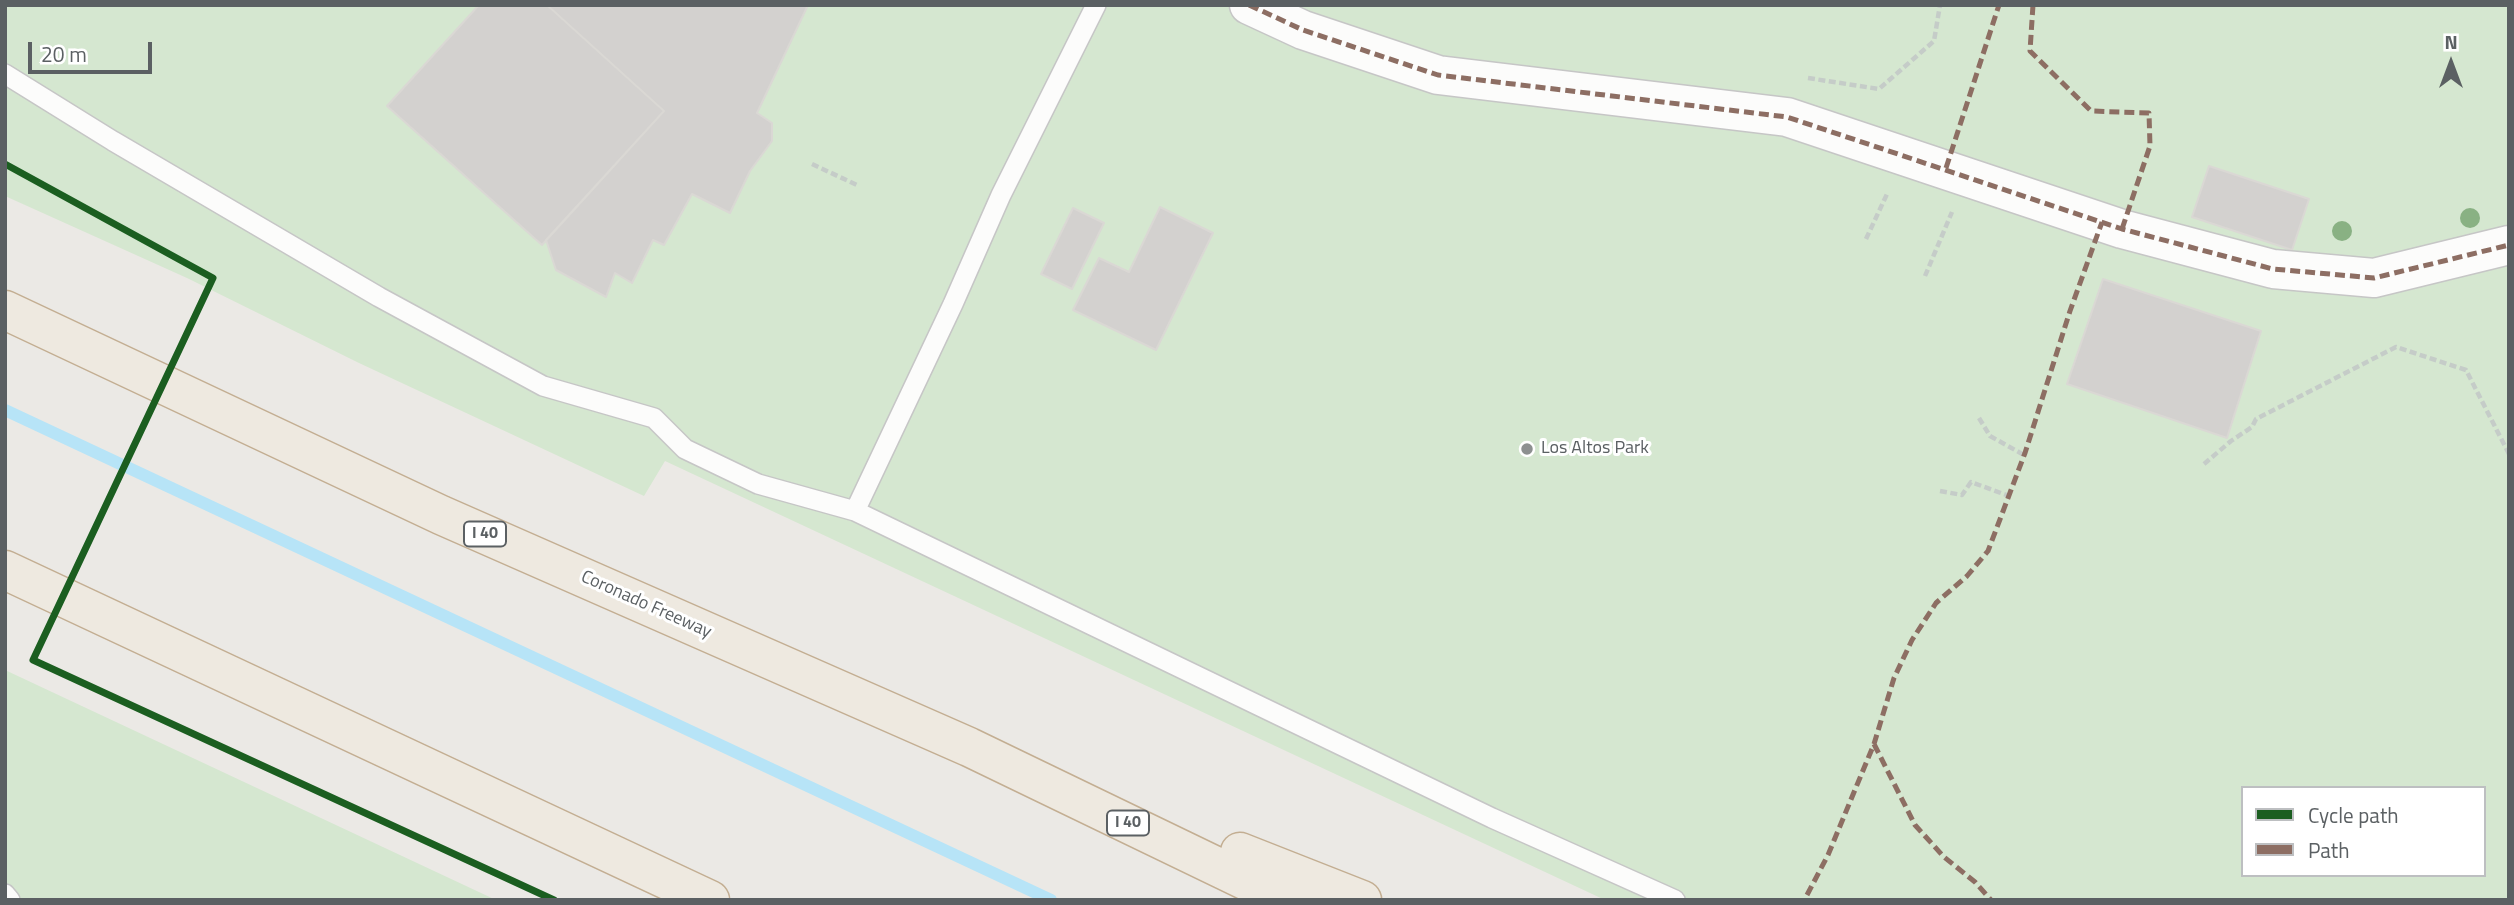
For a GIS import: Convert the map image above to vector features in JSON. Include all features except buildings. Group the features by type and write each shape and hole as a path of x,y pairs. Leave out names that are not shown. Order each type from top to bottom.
{"highway":[{"name":"Coronado Freeway","path":"5,310 441,515 970,747 1286,900"},
{"path":"5,570 710,900"},
{"path":"970,747 1362,900"}],"street":[{"path":"1249,5 1303,30 1438,75 1787,117 2122,229 2273,269 2374,278 2509,245"}],"lane":[{"path":"855,511 953,304 1000,195 1096,5"},
{"path":"5,74 113,141 379,297 543,386 654,418 685,449 758,484 855,511 1492,818 1675,900"},
{"path":"5,894 10,900"}],"path":[{"path":"1802,77 1879,89 1934,41 1940,5"},
{"path":"1866,239 1905,155"},
{"path":"812,164 859,186"},
{"path":"1925,276 1967,176"},
{"path":"2204,464 2252,427 2256,419 2396,347 2466,370 2509,454"},
{"path":"1979,418 1990,436 2024,455"},
{"path":"1940,491 1962,495 1971,482 2009,496"}],"green space":[{"name":"Los Altos Park","path":"5,5 2509,5 2509,900 1605,900 665,461 644,496 359,363 187,278 5,196"},
{"path":"5,670 496,900 5,900"}],"waterway":[{"path":"5,410 1051,900"}],"marked path":[{"path":"1249,5 1303,30 1438,75 1787,117 2122,229 2273,269 2374,278 2509,245"},
{"path":"1946,168 1999,5"},
{"path":"2033,5 2030,51 2091,111 2149,113 2150,146 2122,229"},
{"path":"1807,895 1828,855 1874,744 1894,678 1912,640 1936,603 1967,576 1988,551 2025,453 2070,311 2102,222"},
{"path":"1874,744 1915,825 1944,857 1975,882 1991,900"}],"cycle path":[{"path":"5,164 213,278 33,660 554,900"}],"place":[{"name":"Los Altos Park","path":"1527,449"}]}
